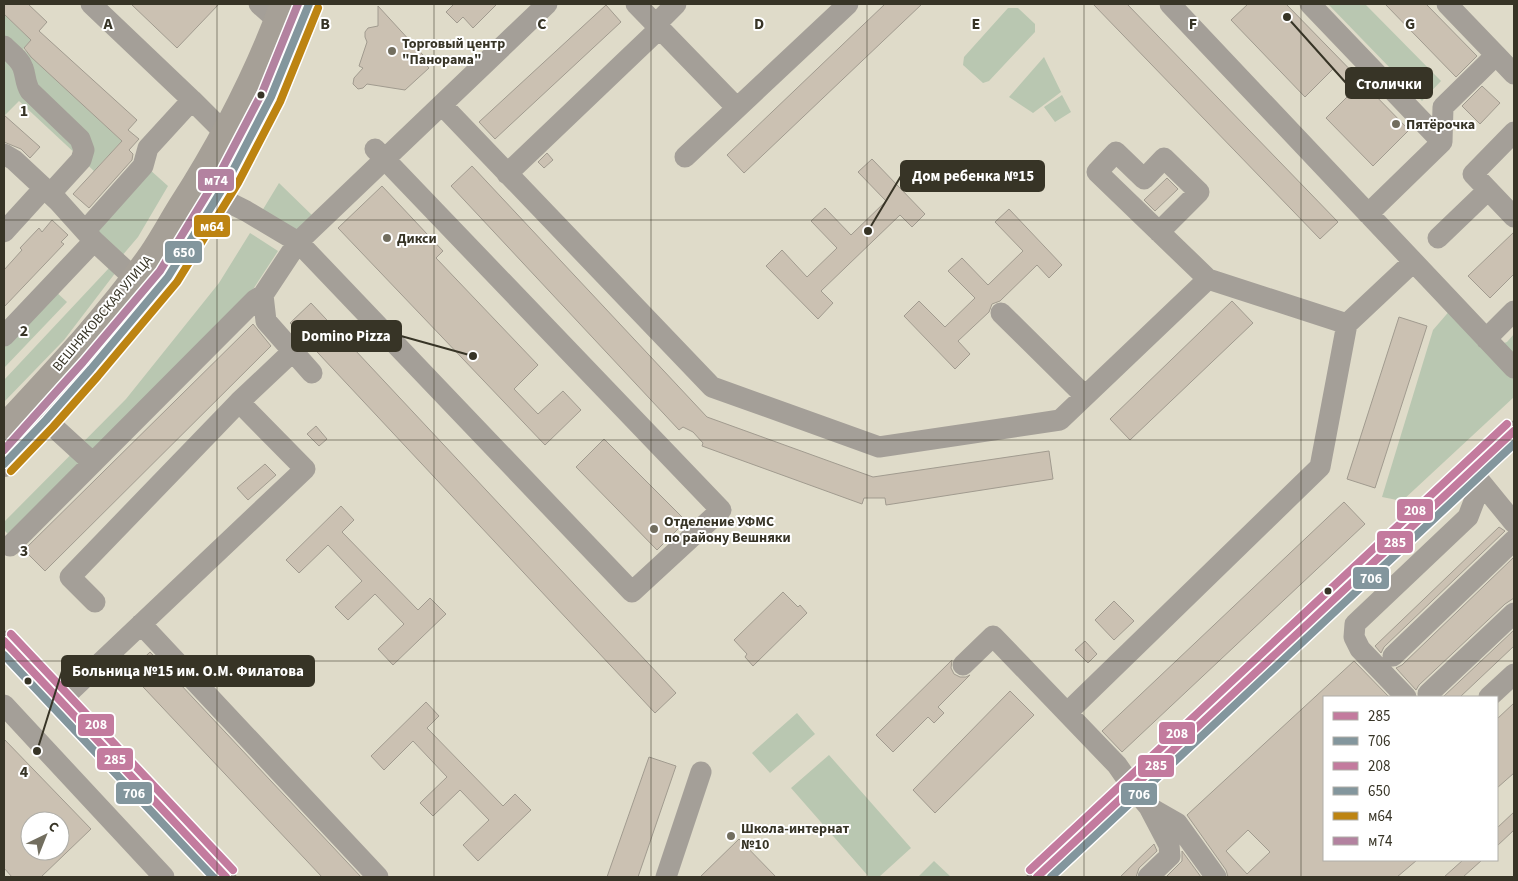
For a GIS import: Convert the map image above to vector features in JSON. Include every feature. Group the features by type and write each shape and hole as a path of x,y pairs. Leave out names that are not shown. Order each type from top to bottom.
{"main road":[{"name":"ВЕШНЯКОВСКАЯ УЛИЦА","path":"4,464 46,420 168,276 218,196 271,97 309,4"},
{"name":"ВЕШНЯКОВСКАЯ УЛИЦА","path":"4,427 75,349 152,254 224,133 265,50 273,9"}],"street":[{"path":"91,4 224,133"},
{"path":"10,546 255,300 263,295 298,242 380,154 442,105 547,4"},
{"path":"636,4 737,108"},
{"path":"507,174 658,26 676,4"},
{"path":"685,157 848,4"},
{"path":"1170,4 1514,368"},
{"path":"1310,4 1442,142"},
{"path":"1446,4 1514,74"},
{"path":"4,46 20,61 30,91 80,139 84,150 81,160 4,232"},
{"path":"1368,214 1442,142 1443,108 1496,55"},
{"path":"4,336 90,236 143,166 148,148 192,100"},
{"path":"442,105 712,387 878,447 1060,420 1208,279"},
{"path":"1514,132 1472,174 1514,217"},
{"path":"1144,179 1116,152 1097,172 1208,279 1348,324"},
{"path":"4,154 14,160 47,191 134,278"},
{"path":"218,196 246,210 298,242 632,592 721,510 380,154"},
{"path":"1125,199 1164,158 1199,192 1160,232"},
{"path":"1438,238 1488,190"},
{"path":"1072,708 1320,467 1348,324 1413,262"},
{"path":"263,295 266,321 312,373"},
{"path":"1486,339 1514,311"},
{"path":"1001,313 1085,396"},
{"path":"95,602 70,577 239,402 293,351"},
{"path":"60,701 305,469 239,402"},
{"path":"46,420 93,463"},
{"path":"1037,877 1476,477 1514,431"},
{"path":"1476,477 1514,523"},
{"path":"1405,696 1360,649 1354,637 1355,624 1468,517 1476,477"},
{"path":"1393,656 1514,540"},
{"path":"1428,694 1514,613"},
{"path":"141,624 378,877"},
{"path":"963,665 993,636 1117,765 1149,807 1169,845 1170,856 1148,877"},
{"path":"5,645 226,877"},
{"path":"1490,696 1514,674"},
{"path":"4,705 164,877"},
{"path":"666,877 702,772"},
{"path":"1149,807 1177,823 1216,877"}],"green space":[{"path":"1328,4 1365,4 1441,81 1422,101"},
{"path":"1008,8 1018,8 1035,24 1035,32 989,81 983,83 963,65 964,57"},
{"path":"5,15 31,40 23,49 122,141 94,171 19,101 4,114"},
{"path":"1044,57 1061,92 1033,113 1009,97"},
{"path":"1062,95 1071,112 1055,122 1044,107"},
{"path":"149,169 168,186 138,237 121,257 93,232"},
{"path":"279,183 316,219 298,235 262,211"},
{"path":"250,233 278,251 246,300 11,537 4,530 4,522 126,399 219,283"},
{"path":"110,267 116,272 64,340 4,402 4,380"},
{"path":"54,290 67,302 4,368 4,343"},
{"path":"1452,308 1485,349 1507,342 1514,334 1514,397 1402,501 1382,497 1433,330"},
{"path":"797,713 815,734 770,773 752,753"},
{"path":"829,755 911,848 879,877 869,877 791,788"},
{"path":"934,861 951,877 918,877"}],"building":[{"path":"4,4 28,4 47,22 39,31 137,120 128,130 139,139 129,150 133,154 132,160 89,208 73,194 122,141 31,57 24,48 31,40 4,14"},
{"path":"131,4 219,4 177,48"},
{"path":"454,4 497,4 473,28 463,17 457,23 446,12"},
{"path":"885,4 922,4 744,173 727,155"},
{"path":"1093,4 1127,4 1338,222 1320,239"},
{"path":"1248,4 1286,4 1409,130 1373,166 1326,118 1354,90 1333,69 1305,97 1231,20"},
{"path":"1385,4 1426,4 1477,56 1456,77"},
{"path":"606,5 621,22 495,139 479,122"},
{"name":"Торговый центр \"Панорама\"","path":"378,6 423,55 420,58 429,68 405,90 367,84 363,88 358,89 353,84 354,78 363,68 359,66 367,42 365,32 368,28 378,26"},
{"path":"1482,86 1500,103 1480,124 1462,106"},
{"path":"4,115 40,147 30,158 21,149 4,142"},
{"path":"547,153 553,160 544,168 538,162"},
{"path":"872,159 925,214 912,227 900,215 821,291 833,303 818,319 766,266 782,250 807,277 837,248 811,221 825,208 851,235 886,201 858,172"},
{"path":"472,166 707,417 873,477 1049,451 1053,479 886,505 885,498 864,498 862,504 702,446 703,443 693,432 683,427 679,430 451,186"},
{"path":"1167,178 1178,189 1155,211 1144,200"},
{"path":"382,186 443,251 436,258 538,365 514,389 538,414 563,391 581,410 545,445 338,228"},
{"path":"1009,209 1062,265 1049,278 1037,265 1000,301 992,304 989,312 958,341 970,354 955,369 904,316 919,301 945,327 975,298 948,271 962,258 988,285 1023,251 995,222"},
{"path":"52,220 68,235 61,242 64,244 4,307 4,270 22,250 20,248 39,228 42,232"},
{"path":"1514,232 1514,274 1490,298 1468,276"},
{"path":"1232,301 1253,323 1130,440 1110,419"},
{"path":"311,303 676,693 655,713 290,323"},
{"path":"1399,317 1427,326 1375,488 1347,479"},
{"path":"253,324 271,346 45,571 24,550"},
{"path":"316,426 327,439 319,446 307,434"},
{"path":"604,439 686,521 657,550 576,467"},
{"path":"265,464 276,475 248,500 237,488"},
{"path":"1344,502 1365,524 1122,752 1102,731"},
{"path":"341,506 354,520 342,532 418,610 430,598 446,614 393,665 378,649 404,624 375,594 348,620 335,607 362,581 328,545 299,573 286,560"},
{"path":"1499,527 1505,531 1384,647 1381,653 1375,646"},
{"path":"1514,557 1514,598 1505,604 1419,685 1416,690 1396,668 1402,665"},
{"path":"783,592 807,613 753,666 745,657 747,654 734,640"},
{"path":"1114,601 1134,621 1114,640 1095,620"},
{"path":"1514,630 1514,646 1461,696 1444,696"},
{"path":"1085,641 1097,654 1088,663 1075,650"},
{"path":"150,652 361,877 322,877 129,672"},
{"path":"952,660 951,668 954,674 960,677 970,675 938,707 944,713 934,723 928,717 893,752 876,735"},
{"path":"1354,661 1388,696 1323,696 1323,861 1416,861 1397,877 1228,877 1226,870 1187,815","holes":["1248,830 1270,852 1247,874 1226,851"]},
{"path":"1010,691 1034,715 935,813 913,790"},
{"path":"426,702 439,716 427,728 503,806 515,794 531,810 478,861 463,845 489,820 460,790 433,816 420,803 447,777 413,741 384,770 371,756"},
{"path":"1514,703 1514,773 1498,787 1498,718"},
{"path":"4,739 91,829 70,849 70,811 20,811 20,861 58,861 41,877 12,877 4,868"},
{"path":"649,757 676,766 638,877 607,877"},
{"path":"1514,812 1514,830 1498,845 1498,827"},
{"path":"739,839 776,877 700,877"},
{"path":"1154,844 1157,851 1139,868 1136,877 1120,877"},
{"path":"1182,851 1201,877 1166,877 1182,861"},
{"path":"1462,861 1481,861 1463,877 1444,877"}],"transit line":[{"name":"м74","path":"4,450 83,362 160,271 220,173 262,93 298,4"},
{"name":"650","path":"4,464 91,369 168,277 229,178 271,97 309,4"},
{"name":"м64","path":"11,471 98,376 177,282 238,183 280,102 318,8"},
{"name":"208","path":"1030,870 1507,424"},
{"name":"285","path":"1037,877 1514,431"},
{"name":"706","path":"1051,877 1514,444"},
{"name":"208","path":"11,634 233,870"},
{"name":"285","path":"4,641 226,877"},
{"name":"706","path":"4,655 213,877"}],"place":[{"name":"Столички","path":"1287,17"},
{"name":"Торговый центр \"Панорама\"","path":"392,51"},
{"name":"Пятёрочка","path":"1396,124"},
{"name":"Дом ребенка №15","path":"868,231"},
{"name":"Дикси","path":"387,238"},
{"name":"Domino Pizza","path":"473,356"},
{"name":"Отделение УФМС по району Вешняки","path":"654,529"},
{"name":"Больница №15 им. О.М. Филатова","path":"37,751"},
{"name":"Школа-интернат №10","path":"731,836"}]}
